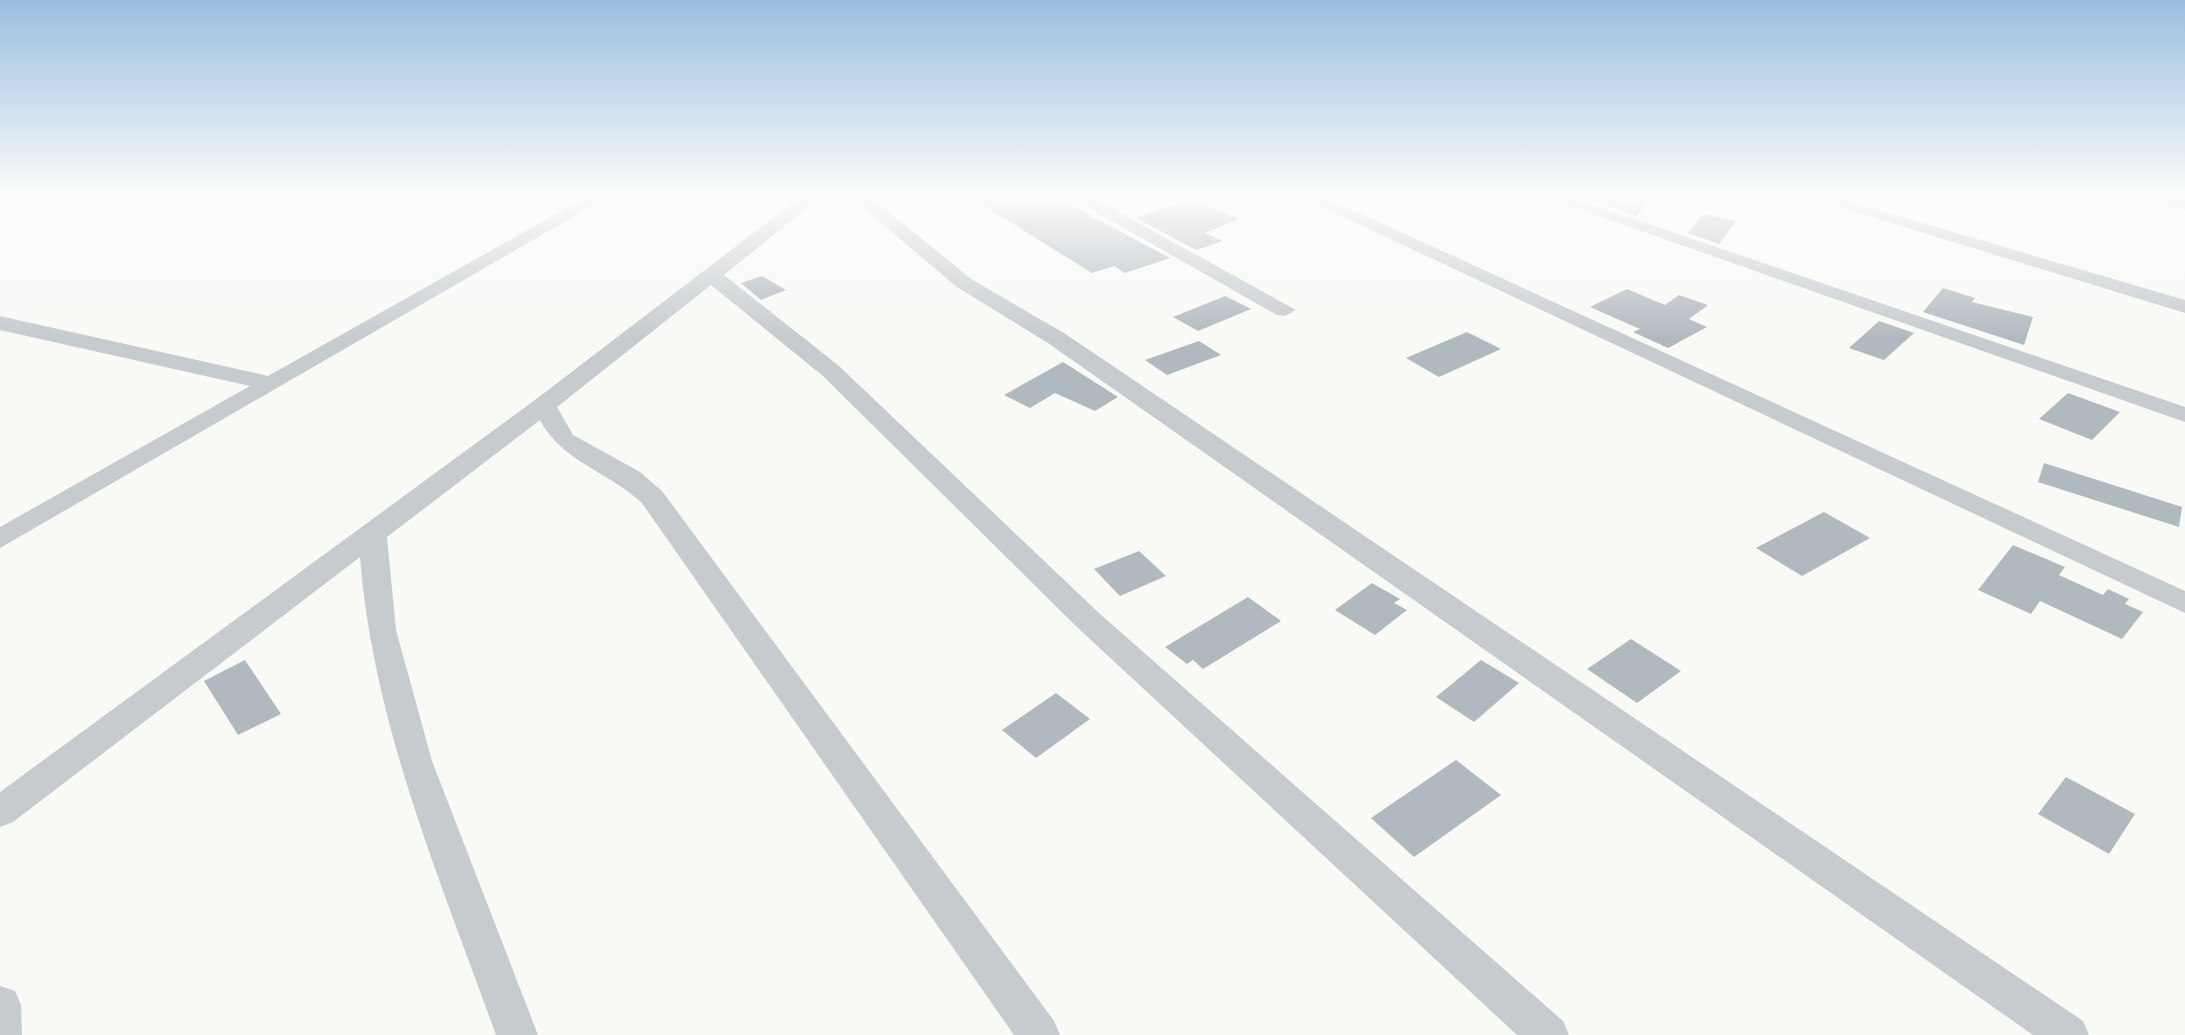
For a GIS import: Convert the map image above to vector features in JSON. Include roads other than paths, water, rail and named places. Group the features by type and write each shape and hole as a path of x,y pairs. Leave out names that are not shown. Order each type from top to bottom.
{"street":[{"path":"0,540 516,243"},
{"path":"0,812 544,405 750,243"},
{"path":"917,243 964,283 1056,338 2068,1035"},
{"path":"1164,243 1285,310"},
{"path":"1412,243 2185,603"},
{"path":"1690,243 2185,415"},
{"path":"1974,243 2185,307"},
{"path":"710,274 831,371 1089,621 1548,1035"},
{"path":"0,323 272,384"},
{"path":"544,405 563,440 630,478 652,497 1039,1035"},
{"path":"372,530 381,630 415,761 516,1035"},
{"path":"0,1005 1,1035"}]}
